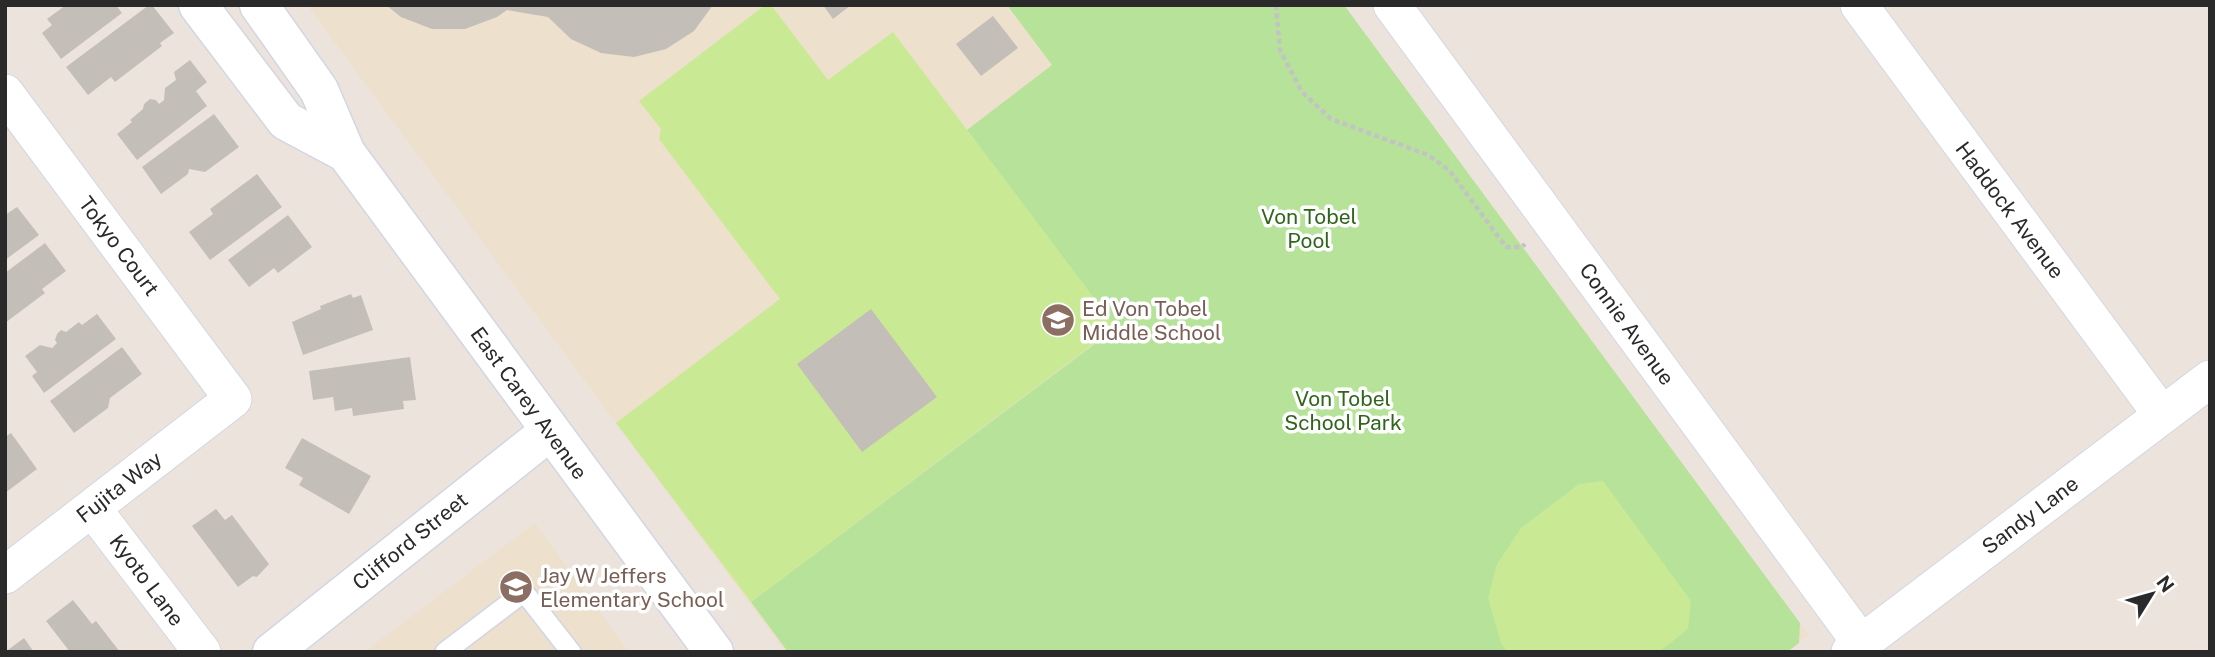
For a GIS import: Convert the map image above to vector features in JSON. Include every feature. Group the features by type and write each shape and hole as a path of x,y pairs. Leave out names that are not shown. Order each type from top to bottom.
{"main road":[{"name":"East Carey Avenue","path":"198,5 286,121 346,153"},
{"name":"East Carey Avenue","path":"259,5 319,90 346,153 714,652"},
{"name":"Clifford Street","path":"272,652 550,431"}],"street":[{"name":"Connie Avenue","path":"1392,5 1553,224 1856,647"},
{"name":"Haddock Avenue","path":"1858,5 2162,415"},
{"name":"Tokyo Court","path":"5,93 233,399"},
{"name":"Sandy Lane","path":"1856,647 2210,379"},
{"name":"Fujita Way","path":"5,575 233,399"},
{"name":"Kyoto Lane","path":"92,508 202,652"}],"lane":[{"path":"445,652 524,592 571,652"}],"path":[{"path":"1276,5 1280,50 1302,92 1331,119 1427,155 1449,170 1506,247 1522,247 1553,224"}],"shaded area":[{"name":"Ed Von Tobel Middle School","path":"307,5 1344,5 1809,635 1786,652 785,652"},
{"name":"Jay W Jeffers Elementary School","path":"535,523 629,652 364,652"}],"green space":[{"path":"765,5 771,5 828,80 893,32 1116,327 751,602 616,423 780,299 659,139 661,129 639,101"},
{"name":"Von Tobel School Park","path":"1007,5 1344,5 1800,623 1799,643 1787,652 788,652 751,602 1116,328 967,130 1052,65"},
{"path":"1603,481 1691,601 1688,629 1659,652 1507,652 1501,643 1488,598 1497,564 1521,528 1579,484"}],"building":[{"path":"66,5 116,5 122,13 61,59 42,33 52,25 47,19"},
{"path":"152,5 174,33 160,43 162,46 115,82 111,77 88,95 66,67"},
{"path":"386,5 713,5 694,31 666,49 634,57 601,53 571,39 548,17 507,10 497,17 465,29 432,29 401,17"},
{"path":"823,5 851,5 833,19"},
{"path":"993,16 1018,48 981,76 956,44"},
{"path":"190,60 207,82 196,91 207,106 137,160 117,134 132,122 130,120 150,99 159,104 164,100 165,88 176,80 174,72"},
{"path":"214,114 239,147 205,172 189,169 188,174 161,194 142,167"},
{"path":"257,174 282,207 210,260 189,232 213,214 210,209"},
{"path":"17,207 39,235 5,260 5,215"},
{"path":"288,215 312,247 278,273 274,268 249,287 228,260"},
{"path":"45,243 66,271 42,289 45,293 5,323 5,273"},
{"path":"351,294 353,298 361,295 373,330 303,355 292,322 321,309 320,306"},
{"path":"871,309 937,397 862,452 797,364"},
{"path":"97,314 116,339 44,393 32,376 37,372 25,356 40,345 52,348 57,343 55,340 61,330 66,332 79,322 82,325"},
{"path":"122,347 142,374 110,398 108,408 74,433 50,401"},
{"path":"410,357 416,400 403,401 404,409 353,416 352,408 335,411 333,397 313,400 309,371"},
{"path":"11,433 37,469 5,493 5,437"},
{"path":"302,438 371,476 349,514 299,485 303,478 285,468"},
{"path":"216,509 225,520 232,515 269,564 257,577 253,576 238,587 192,526"},
{"path":"73,600 92,624 96,621 120,652 70,652 46,621"},
{"path":"24,638 34,652 5,652"}],"place":[{"name":"Ed Von Tobel Middle School","path":"1058,320"},
{"name":"Jay W Jeffers Elementary School","path":"516,587"}],"park label":[{"name":"Von Tobel Pool","path":"1309,228"}]}
